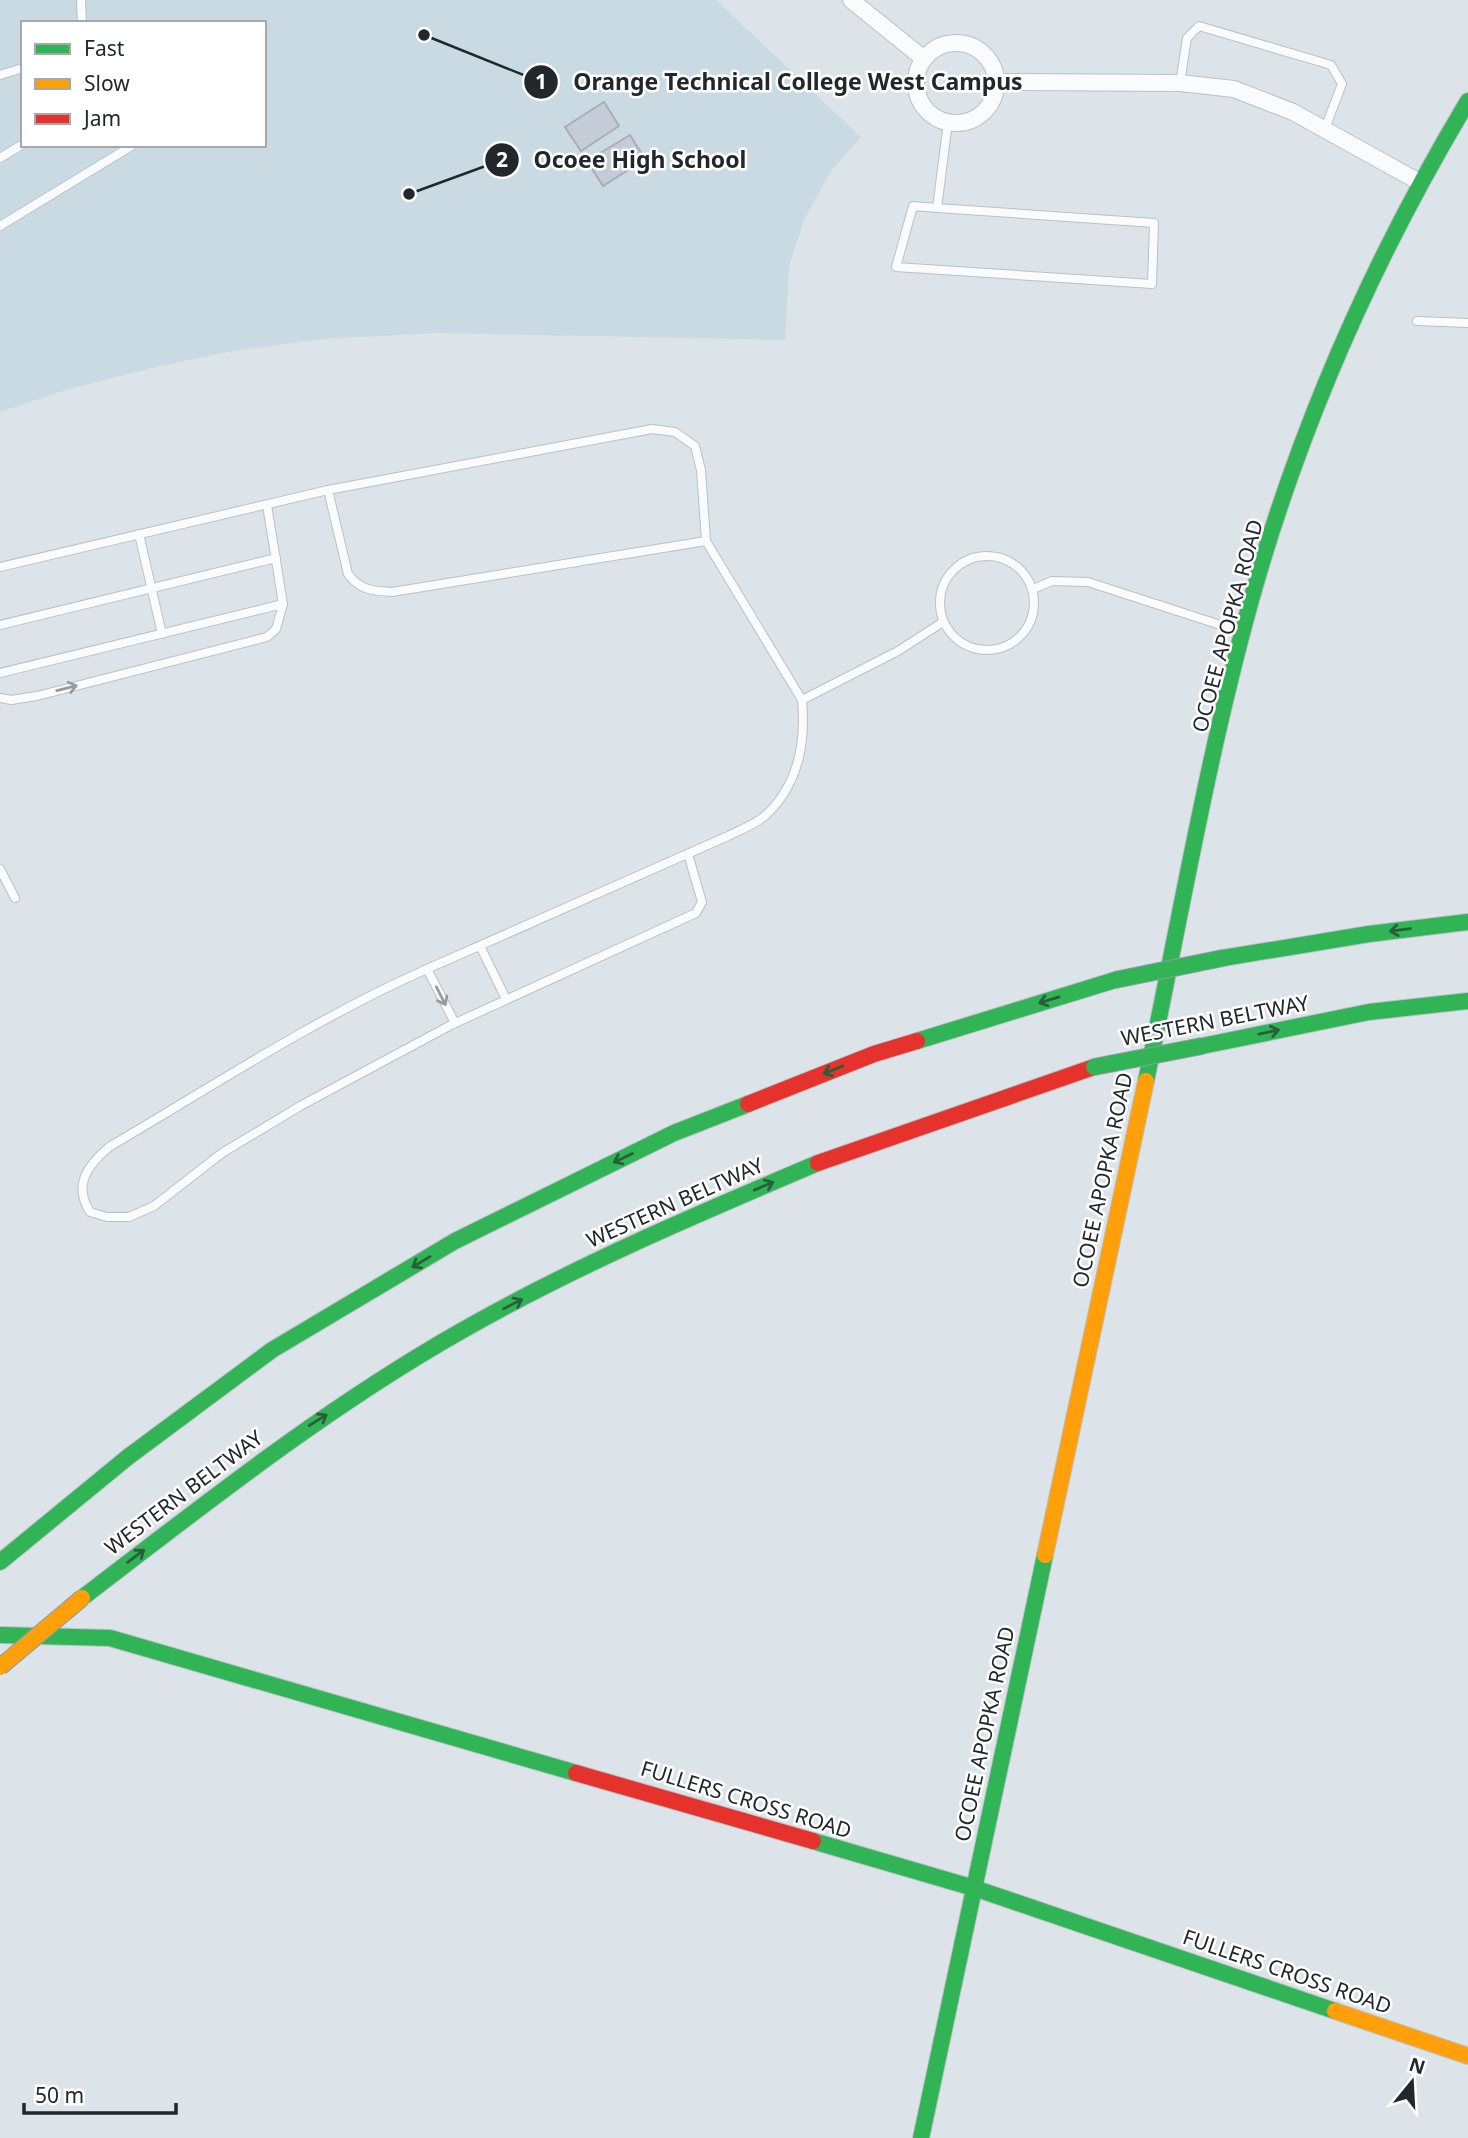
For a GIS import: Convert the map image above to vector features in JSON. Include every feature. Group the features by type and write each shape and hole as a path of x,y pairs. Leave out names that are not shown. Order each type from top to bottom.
{"main road":[{"name":"OCOEE APOPKA ROAD","path":"921,2138 1217,746 1262,562 1325,388 1361,305 1421,183 1468,101"},
{"path":"0,1562 128,1457 272,1350 455,1241 674,1133 874,1054 1115,981 1223,958 1369,934 1468,922"},
{"name":"WESTERN BELTWAY","path":"0,1667 82,1598 289,1439 463,1330 636,1241 832,1157 1094,1067 1369,1012 1468,1001"},
{"name":"FULLERS CROSS ROAD","path":"0,1635 110,1638 974,1888 1468,2056"}],"street":[{"path":"851,0 924,59"},
{"path":"968,45 988,59 996,82 989,106 981,115 970,121 948,122 930,114 921,103 916,76 924,59 941,46 968,45"},
{"path":"996,82 1180,83 1234,89 1268,100 1421,183"}],"lane":[{"path":"81,0 82,21"},
{"path":"1180,83 1187,38 1199,26 1331,65 1342,83 1324,131"},
{"path":"0,75 21,69"},
{"path":"937,208 948,122"},
{"path":"0,158 21,145"},
{"path":"0,226 130,147"},
{"path":"913,206 937,208 1154,222 1152,284 896,267 913,206"},
{"path":"1417,321 1468,323"},
{"path":"0,567 328,490 652,429 675,432 695,446 701,470 706,541 802,700 802,745 787,788 765,816 688,854 381,989 316,1025 109,1147 90,1163 83,1178 82,1200 90,1212 107,1217 128,1217 154,1206 222,1153 290,1111 455,1023 696,914 702,902 688,854"},
{"path":"328,490 348,574 356,585 369,590 392,592 706,541"},
{"path":"0,698 11,700 37,696 267,637 276,629 283,604 267,505"},
{"path":"139,534 162,634"},
{"path":"986,555 1002,558 1026,575 1033,589 1034,607 1029,625 1019,638 1005,647 989,651 974,649 960,642 943,622 939,604 941,589 952,570 971,558 986,555"},
{"path":"0,625 276,558"},
{"path":"1033,589 1052,581 1088,582 1244,633"},
{"path":"0,673 283,604"},
{"path":"802,700 898,651 943,622"},
{"path":"0,869 15,898"},
{"path":"480,946 506,999"},
{"path":"428,969 455,1023"}],"shaded area":[{"path":"0,0 716,0 861,137 831,171 805,218 789,266 785,340 438,333 321,339 228,352 69,389 0,412"}],"building":[{"path":"604,102 619,126 581,151 565,127"},
{"path":"630,135 645,159 603,186 587,161"}],"traffic: fast":[{"path":"1146,1081 1225,702 1276,517 1347,334 1404,215 1468,101"},
{"path":"1223,958 1369,934 1468,922"},
{"path":"1115,980 1223,958"},
{"path":"917,1041 1115,980"},
{"path":"1202,1046 1369,1012 1468,1001"},
{"path":"1094,1067 1202,1046"},
{"path":"0,1562 128,1457 272,1350 455,1241 674,1133 748,1104"},
{"path":"82,1598 268,1457 364,1391 463,1330 594,1262 818,1163"},
{"path":"921,2138 1045,1555"},
{"path":"0,1635 110,1638 576,1773"},
{"path":"813,1841 974,1888 1335,2011"}],"traffic: slow":[{"path":"1045,1555 1146,1081"},
{"path":"0,1667 82,1598"},
{"path":"1335,2011 1468,2056"}],"traffic: jam":[{"path":"748,1104 874,1054 917,1041"},
{"path":"818,1163 1094,1067"},
{"path":"576,1773 813,1841"}],"place":[{"name":"Orange Technical College West Campus","path":"424,35"},
{"name":"Ocoee High School","path":"409,194"}]}
